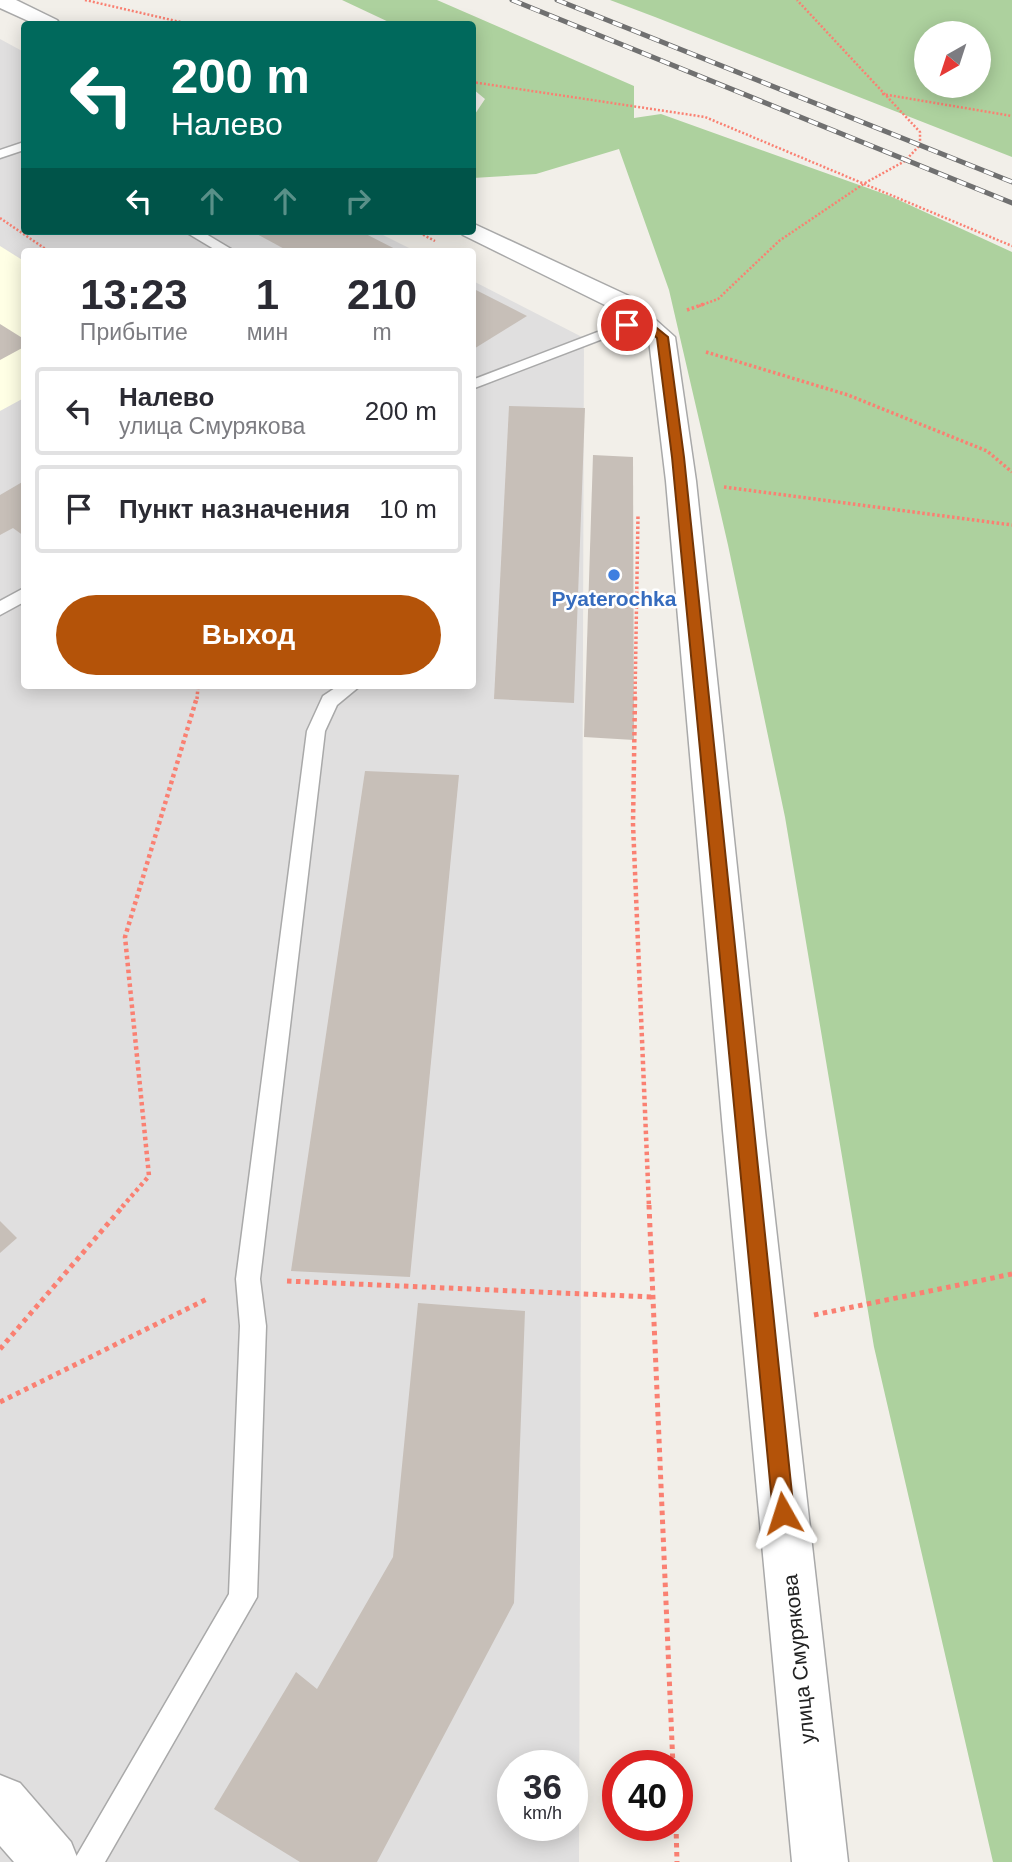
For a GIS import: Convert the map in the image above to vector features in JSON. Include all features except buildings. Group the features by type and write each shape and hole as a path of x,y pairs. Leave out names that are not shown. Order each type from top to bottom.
{"street":[{"path":"0,0 44,21"},
{"path":"476,232 620,302 650,327"},
{"name":"улица Смурякова","path":"650,327 681,481 820,1862"},
{"path":"0,1803 51,1862"}],"lane":[{"path":"0,154 21,147"},
{"path":"198,235 222,248"},
{"path":"476,384 650,327"},
{"path":"0,609 21,596"},
{"path":"88,1862 243,1597 253,1326 248,1279 316,731 330,701 347,689"}],"path":[{"path":"85,0 176,21"},
{"path":"650,327 718,299 779,241 865,183 905,161 920,145 920,132 797,0"},
{"path":"476,83 705,117 1012,246"},
{"path":"881,93 1012,116"},
{"path":"0,218 21,232"},
{"path":"25,235 44,248"},
{"path":"650,327 729,360 848,395 987,451 1012,472"},
{"path":"723,487 1012,525"},
{"path":"638,503 633,824 672,1750"},
{"path":"0,1349 149,1176 125,937 197,700 198,689"},
{"path":"764,1325 1012,1274"},
{"path":"0,1402 248,1279 653,1297"},
{"path":"676,1841 677,1862"}],"shaded area":[{"path":"0,39 21,50 21,235 383,235 409,248 21,248 21,689 476,689 476,283 584,338 579,1750 497,1750 497,1841 579,1841 579,1862 0,1862"},
{"path":"0,246 21,259 21,400 0,411"}],"green space":[{"path":"342,0 437,0 634,86 634,118 661,114 890,196 1012,252 1012,1862 993,1862 874,1347 785,817 728,545 669,290 619,149 536,174 476,178 476,112 485,99 476,92 476,21 387,21"},
{"path":"610,0 1012,0 1012,157 655,17"}],"railway":[{"path":"512,0 1012,203"},
{"path":"557,0 1012,182"}],"place":[{"name":"Pyaterochka","path":"614,575"}],"route":[{"path":"627,325 642,319 662,337 678,457 783,1513"}]}
